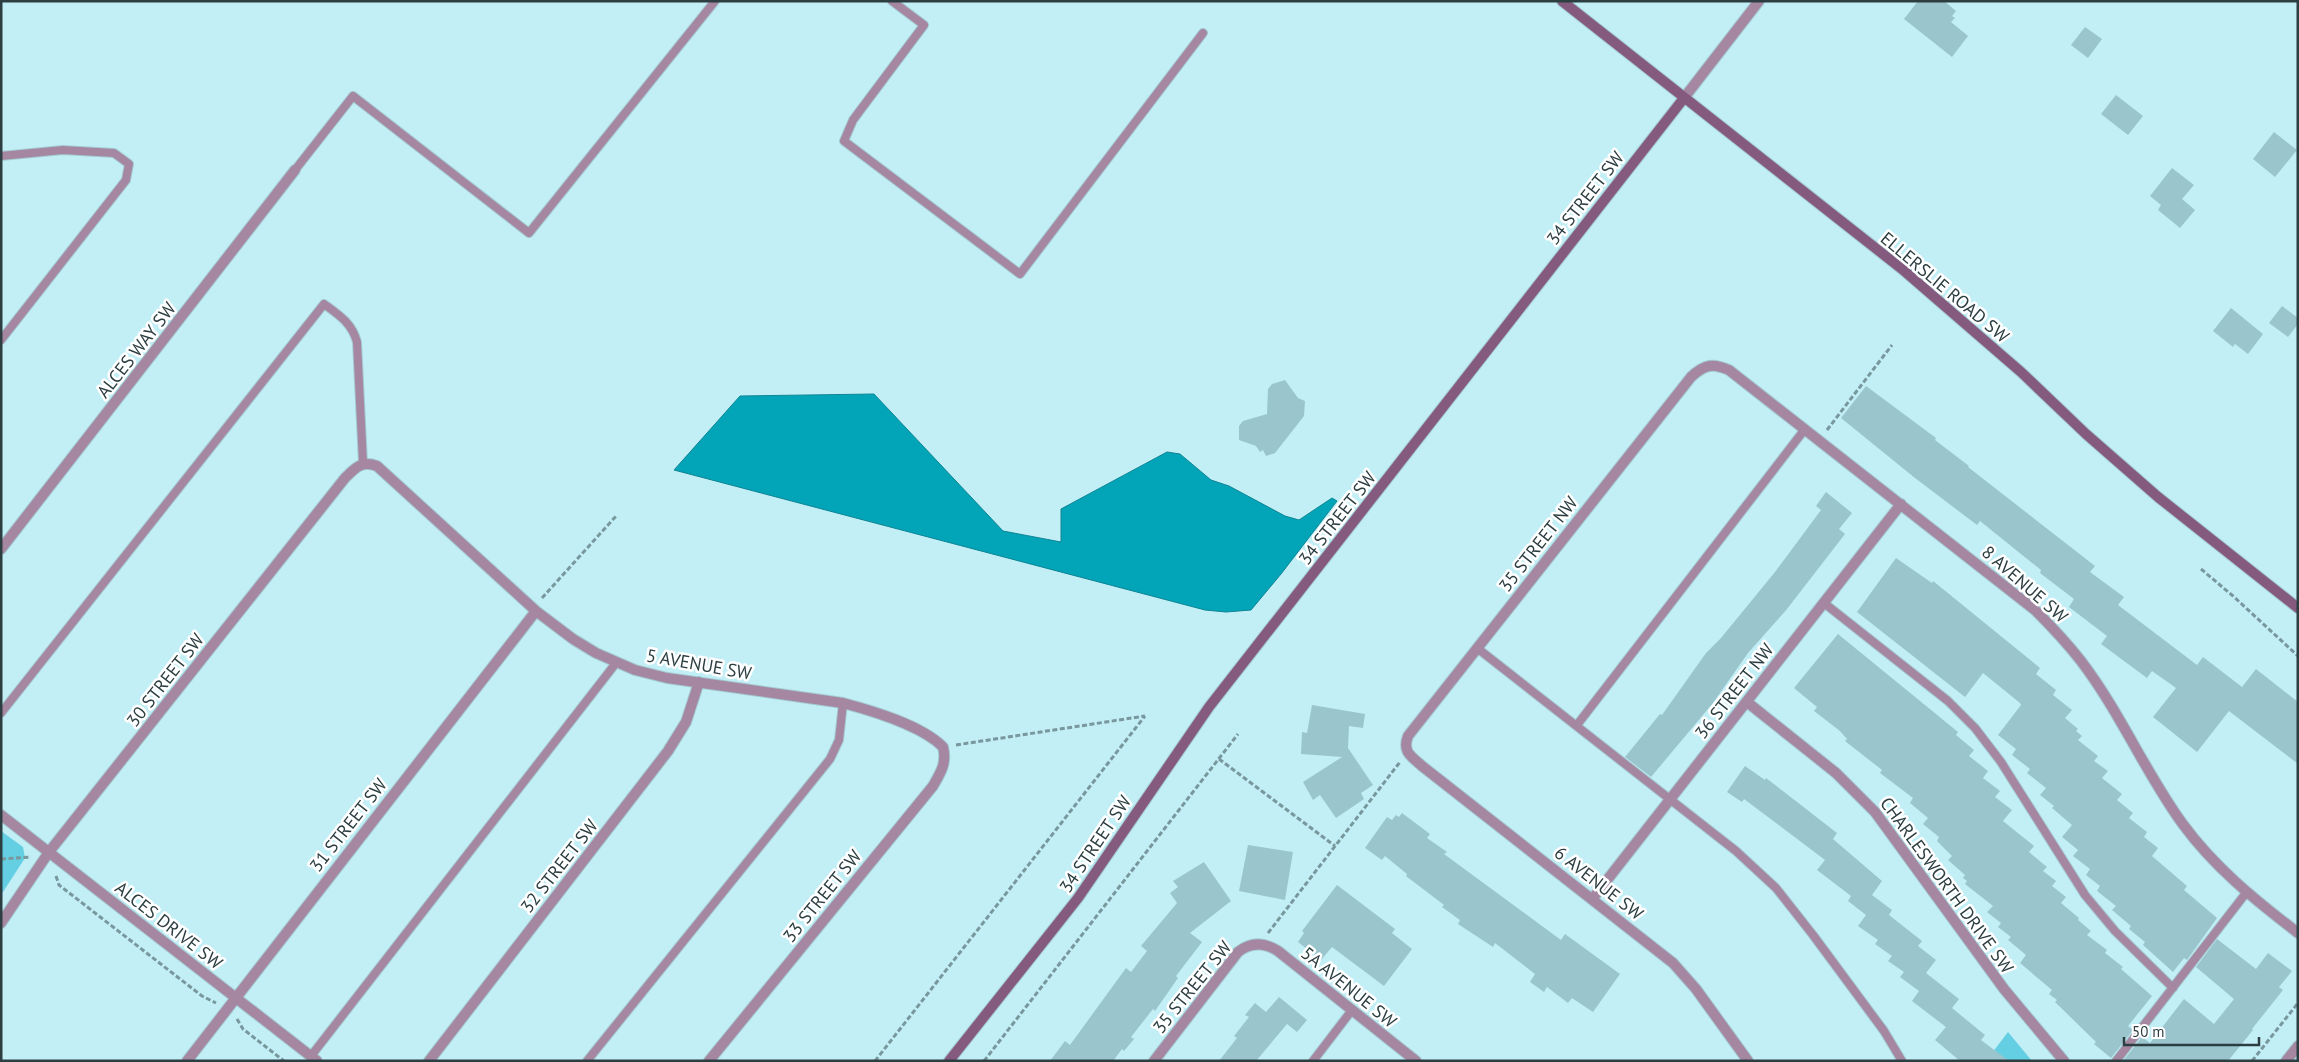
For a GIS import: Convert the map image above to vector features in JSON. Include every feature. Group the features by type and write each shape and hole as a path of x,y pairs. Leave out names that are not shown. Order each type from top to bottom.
{"main road":[{"name":"ELLERSLIE ROAD SW","path":"1562,1 1902,270 2021,372 2086,434 2158,497 2298,608"},
{"name":"34 STREET SW","path":"949,1061 1078,898 1209,707 1684,98"}],"street":[{"name":"34 STREET SW","path":"1684,98 1759,1"},
{"name":"ALCES WAY SW","path":"1,549 295,170"},
{"name":"8 AVENUE SW","path":"1709,364 1729,370 2012,590 2058,633 2082,662 2102,691 2182,823 2217,864 2246,893 2298,933"},
{"name":"35 STREET NW","path":"1407,752 1404,745 1408,736 1691,376 1709,364"},
{"name":"5 AVENUE SW","path":"362,463 370,463 377,466 535,610 572,639 616,663 659,676 843,702 911,728 930,737 943,747"},
{"name":"30 STREET SW","path":"1,923 50,852 346,478 362,463"},
{"name":"36 STREET NW","path":"1593,898 1901,504"},
{"name":"31 STREET SW","path":"187,1061 535,610"},
{"name":"32 STREET SW","path":"429,1061 668,751 686,722 699,682"},
{"name":"CHARLESWORTH DRIVE SW","path":"1747,702 1836,773 1869,805 2004,989 2064,1061"},
{"name":"33 STREET SW","path":"710,1061 932,786 942,772 945,762 943,747"},
{"name":"6 AVENUE SW","path":"1407,752 1422,766 1660,951 1687,977 1748,1061"},
{"name":"ALCES DRIVE SW","path":"1,815 314,1058"},
{"name":"5A AVENUE SW","path":"1260,944 1269,945 1278,951 1416,1061"},
{"name":"35 STREET SW","path":"1154,1061 1238,952 1246,946 1260,944"},
{"path":"2288,1060 2298,1046"}],"lane":[{"path":"295,170 353,96 529,234 715,1"},
{"path":"892,1 924,25 853,120 844,141 1020,274 1203,33"},
{"path":"1,156 63,150 114,153 130,164 126,180 1,340"},
{"path":"1,714 324,304 345,320 354,332 357,342 362,463"},
{"path":"1577,725 1805,429"},
{"path":"1824,603 1948,701 1975,728 2001,762 2085,895 2115,932 2173,988"},
{"path":"1477,648 1736,851 1776,888 1814,935 1884,1032 1902,1061"},
{"path":"314,1058 616,663"},
{"path":"587,1061 830,759 839,740 843,702"},
{"path":"2116,1061 2246,893"},
{"path":"1313,1061 1352,1010"}],"path":[{"path":"1819,440 1892,345"},
{"path":"535,610 617,515"},
{"path":"2201,569 2298,656"},
{"path":"875,1061 1145,716 943,747"},
{"path":"984,1061 1238,734"},
{"path":"1260,944 1407,752"},
{"path":"1219,758 1335,846"},
{"path":"1,859 29,856"},
{"path":"56,876 59,885 202,996 212,1000"},
{"path":"2252,1061 2298,1004"},
{"path":"240,1021 243,1029 284,1061"}],"shaded area":[{"path":"874,394 1003,531 1061,542 1061,509 1167,452 1180,454 1211,480 1229,486 1285,516 1299,520 1332,498 1337,501 1251,610 1226,612 1205,610 674,470 740,396"},
{"path":"1,831 23,847 25,858 1,895"},
{"path":"2008,1032 2032,1061 1986,1061"}],"building":[{"path":"1918,1 1944,1 1956,11 1952,16 1955,18 1951,22 1968,36 1952,57 1904,19"},
{"path":"2085,27 2102,39 2088,58 2071,45"},
{"path":"2116,95 2143,116 2128,135 2101,114"},
{"path":"2274,132 2297,150 2275,177 2253,159"},
{"path":"2172,168 2194,185 2182,199 2195,210 2180,228 2158,210 2161,205 2150,196"},
{"path":"2282,306 2298,318 2298,324 2288,337 2269,323"},
{"path":"2231,308 2263,334 2248,354 2235,344 2233,347 2213,331"},
{"path":"1285,380 1298,398 1305,401 1304,416 1275,453 1266,456 1263,450 1260,452 1256,446 1239,440 1239,426 1243,421 1267,414 1268,389 1272,384"},
{"path":"1866,386 1936,438 1935,440 1968,467 2095,566 2090,572 2124,597 2118,605 2197,665 2203,657 2242,687 2256,669 2298,702 2298,764 2229,711 2197,752 2153,717 2176,688 2152,671 2147,678 2101,644 2107,636 2069,607 2074,599 2040,573 2041,570 1980,521 1977,525 1915,478 1841,418"},
{"path":"1826,492 1852,513 1839,529 1845,534 1787,609 1748,653 1713,703 1651,777 1625,757 1660,714 1662,715 1706,653 1721,638 1775,572 1821,510 1816,506"},
{"path":"1896,558 1932,583 1933,581 2040,668 2036,674 2056,690 2053,695 2072,710 2065,718 2078,729 2076,731 2082,736 2078,740 2098,756 2094,761 2108,771 2102,778 2122,794 2117,800 2133,813 2129,818 2147,832 2144,837 2158,848 2152,856 2187,886 2184,890 2217,918 2187,960 2184,958 2173,972 2143,945 2145,942 2129,929 2131,926 2112,910 2116,906 2097,891 2100,886 2086,875 2090,869 2073,856 2078,850 2062,837 2072,825 2052,808 2054,806 2040,795 2046,788 2027,773 2030,769 2012,755 2016,749 1998,735 2021,705 2020,703 1983,673 1965,697 1857,612"},
{"path":"1838,634 1958,732 1956,735 1974,750 1969,756 1988,771 1983,778 2000,791 1995,797 2012,810 2003,821 2034,846 2029,852 2047,867 2043,871 2056,881 2052,886 2066,897 2061,903 2091,931 2087,935 2107,950 2105,953 2123,967 2121,969 2152,996 2128,1026 2133,1030 2111,1058 2094,1044 2096,1042 2055,1002 2057,1000 2049,994 2052,990 2020,963 2026,955 2008,940 2011,937 1998,927 2001,923 1987,912 1993,906 1965,884 1967,881 1963,878 1965,875 1948,860 1952,856 1937,841 1939,837 1923,824 1928,818 1910,803 1913,798 1880,773 1882,770 1845,741 1847,739 1840,731 1814,711 1817,707 1794,688"},
{"path":"1312,705 1365,714 1363,728 1349,726 1348,748 1373,785 1361,793 1364,799 1336,818 1320,795 1313,800 1303,782 1342,757 1301,754 1302,732 1307,733"},
{"path":"1745,766 1765,780 1766,778 1837,833 1833,839 1882,881 1872,895 1892,910 1889,915 1922,941 1918,946 1936,960 1926,973 1959,999 1952,1008 1985,1035 1981,1040 2009,1061 1960,1061 1935,1040 1946,1027 1912,1001 1919,991 1900,977 1904,972 1888,961 1892,956 1875,944 1878,940 1858,926 1866,915 1848,901 1851,896 1817,870 1825,860 1744,799 1742,802 1727,792"},
{"path":"1402,813 1430,834 1427,838 1447,852 1444,854 1561,940 1565,934 1620,974 1593,1012 1572,998 1568,1003 1547,987 1544,992 1530,982 1535,974 1495,943 1493,947 1458,924 1460,920 1442,907 1444,905 1406,876 1407,874 1385,856 1382,860 1365,848 1387,817 1392,820 1396,815 1399,817"},
{"path":"1248,845 1293,852 1285,900 1239,891"},
{"path":"1204,862 1231,901 1190,933 1202,942 1176,976 1178,978 1155,1011 1153,1009 1131,1037 1134,1039 1124,1051 1122,1049 1113,1061 1050,1061 1065,1041 1070,1045 1126,968 1131,972 1147,951 1141,946 1177,903 1170,893 1178,887 1173,881"},
{"path":"1337,885 1395,929 1392,933 1412,949 1384,986 1332,947 1321,960 1298,942 1304,933 1302,931"},
{"path":"2217,939 2256,969 2268,953 2292,971 2279,987 2283,990 2253,1030 2228,1061 2123,1061 2142,1037 2150,1043 2184,999 2214,1024 2234,999 2196,967"},
{"path":"1279,997 1307,1020 1297,1032 1287,1024 1256,1061 1219,1061 1237,1038 1234,1036 1249,1017 1245,1015 1255,1003 1266,1012"}]}
